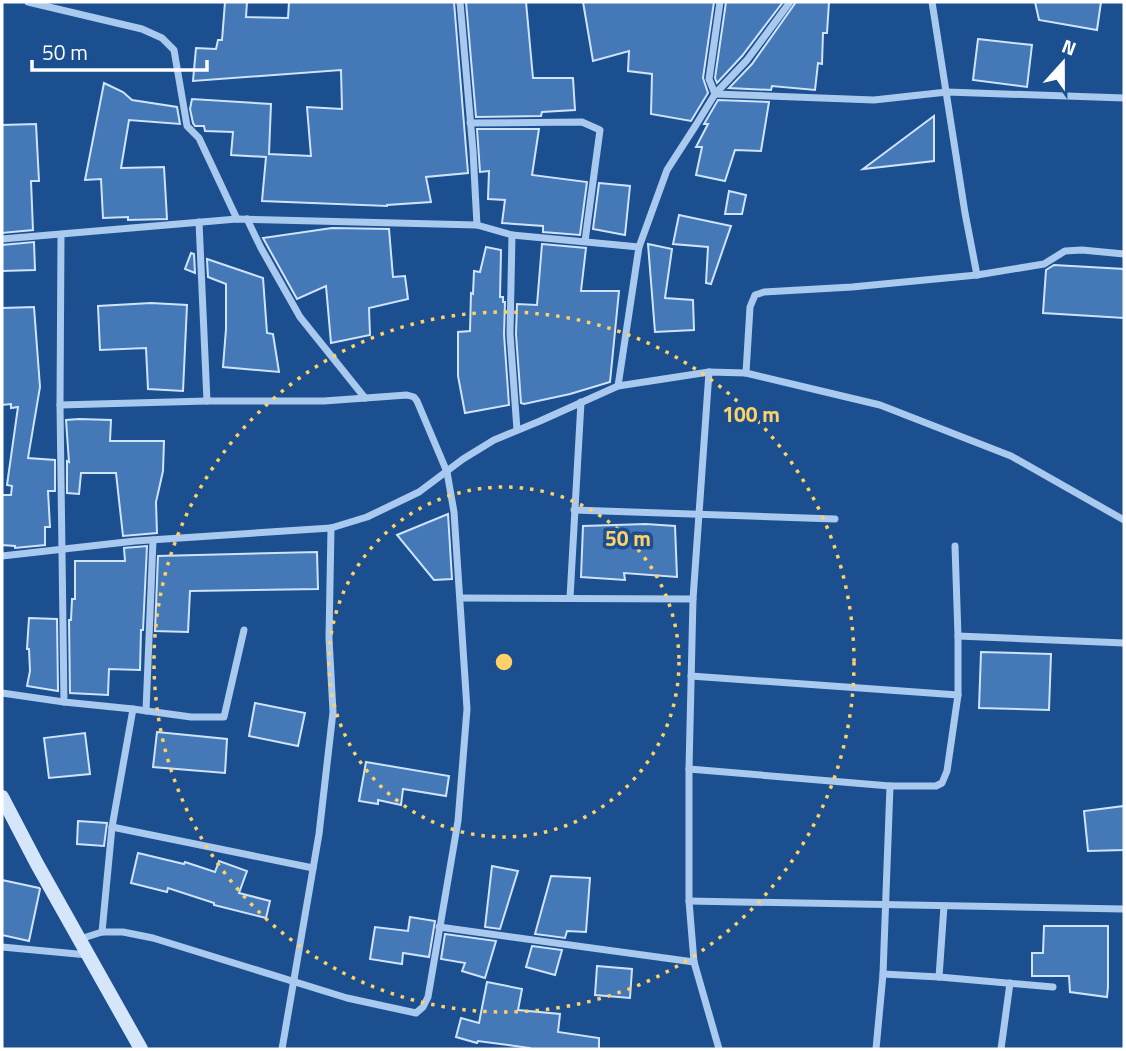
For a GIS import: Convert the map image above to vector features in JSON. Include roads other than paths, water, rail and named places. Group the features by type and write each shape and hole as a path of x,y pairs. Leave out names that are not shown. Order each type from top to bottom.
{"street":[{"path":"28,2 142,29 162,38 174,50 187,126 199,138 237,219"},
{"path":"460,2 477,225"},
{"path":"715,94 709,79 720,2"},
{"path":"618,386 639,247 667,170 715,94 747,60 790,2"},
{"path":"932,2 977,275"},
{"path":"715,94 874,100 947,92 1124,98"},
{"path":"470,123 582,122 600,130 584,241"},
{"path":"247,219 300,317 365,398"},
{"path":"2,239 247,219 477,225 512,235 639,247"},
{"path":"200,222 207,401"},
{"path":"61,235 64,702"},
{"path":"512,235 509,334 517,430"},
{"path":"746,373 750,307 755,295 764,292 977,275 1044,264 1065,251 1124,254"},
{"path":"709,372 691,676 689,901 694,962 719,1049"},
{"path":"2,556 135,541 331,527 368,517 419,492 494,440 618,386 709,372 746,373 880,405 1011,456 1124,520"},
{"path":"60,405 324,401 407,395 414,397 447,472 454,512 467,709 458,821 428,997 416,1013 347,998 153,938 123,932 102,932 79,939"},
{"path":"570,598 581,402"},
{"path":"574,510 835,519"},
{"path":"282,1049 319,834 332,712 329,638 331,527"},
{"path":"146,710 153,540"},
{"path":"689,769 890,786 936,786 942,783 947,771 958,695 955,547"},
{"path":"461,598 694,599"},
{"path":"2,693 191,717 224,717 244,630"},
{"path":"958,636 1124,643"},
{"path":"691,676 958,695"},
{"path":"102,932 112,827 133,709"},
{"path":"876,1049 883,974 890,786"},
{"path":"2,797 141,1049"},
{"path":"112,827 313,868"},
{"path":"689,901 1124,909"},
{"path":"939,977 944,906"},
{"path":"439,927 694,962"},
{"path":"2,947 88,955"},
{"path":"883,974 1053,987"},
{"path":"1001,1049 1010,983"}]}
